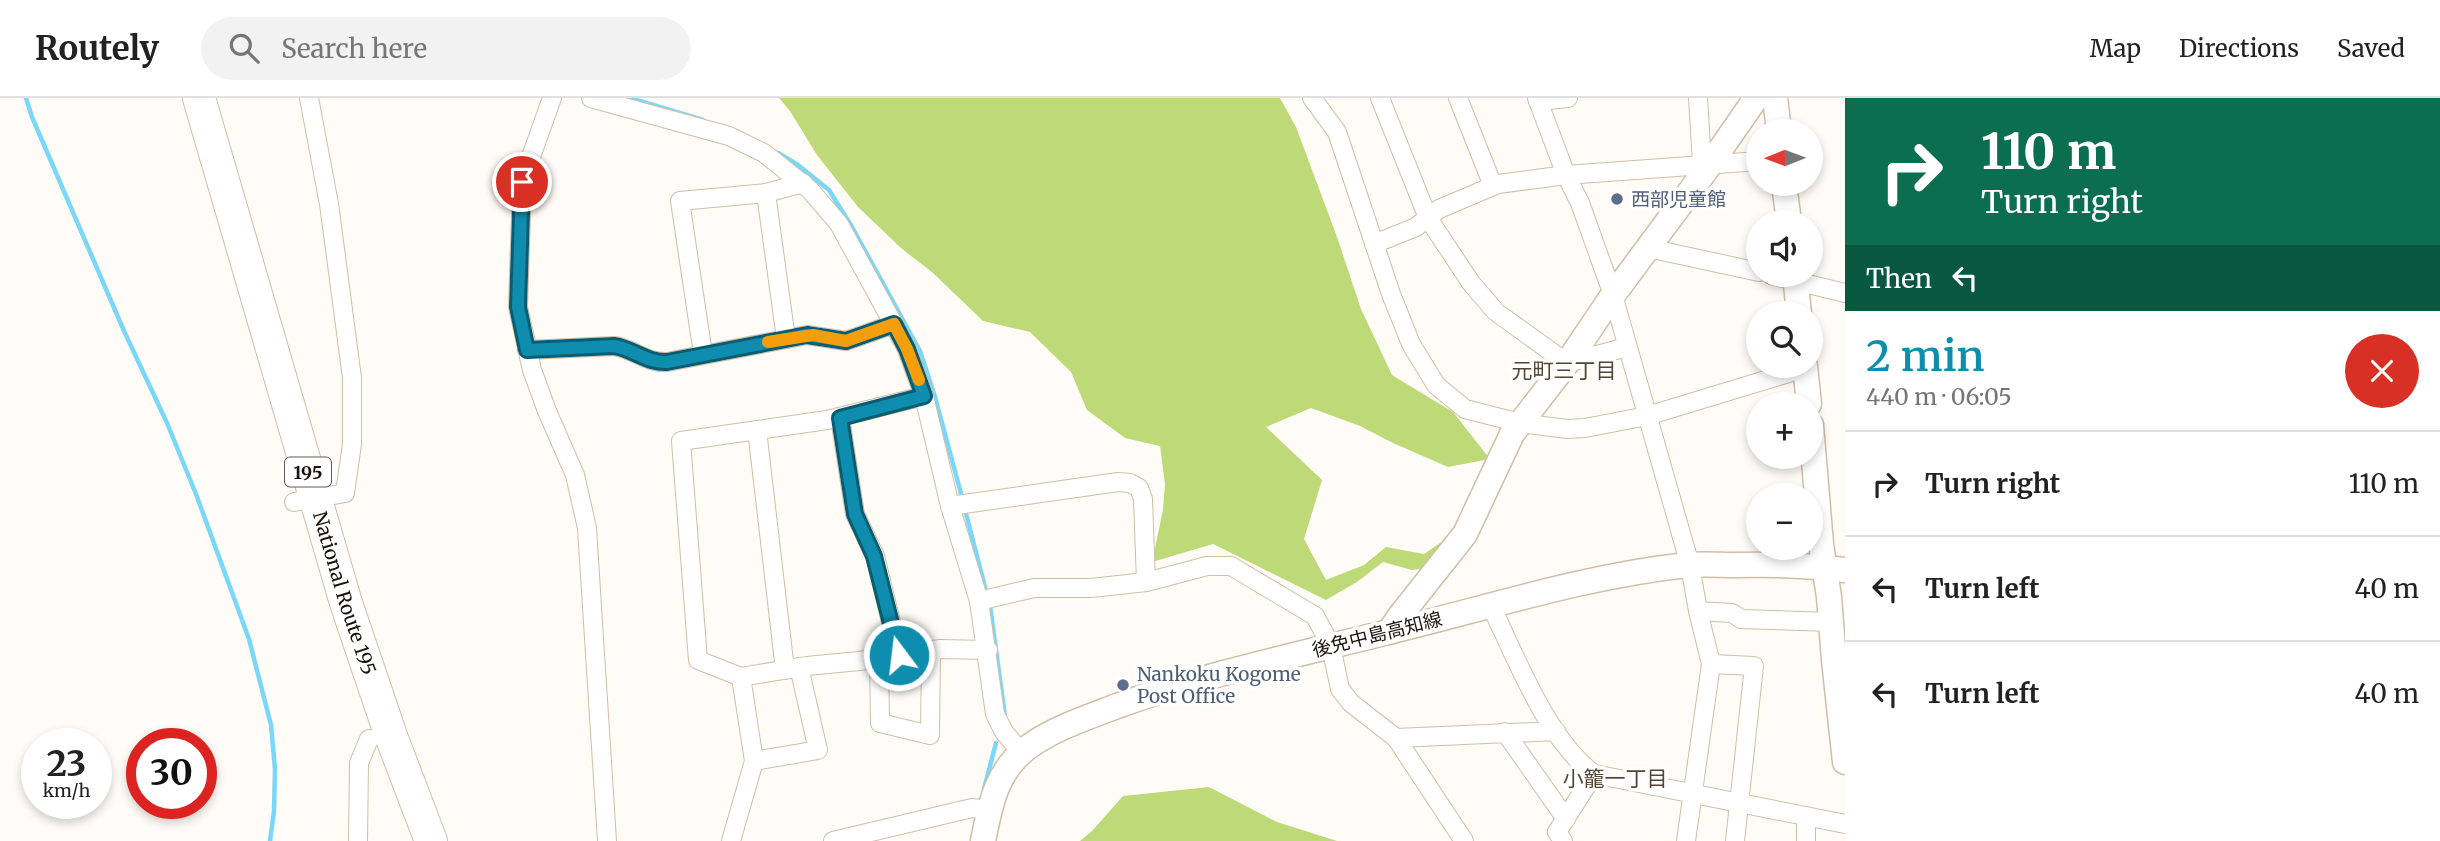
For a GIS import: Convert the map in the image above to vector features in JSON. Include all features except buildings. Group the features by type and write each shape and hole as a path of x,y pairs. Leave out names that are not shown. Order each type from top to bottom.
{"highway":[{"name":"National Route 195","path":"177,98 304,500 346,603 391,736 431,841"},
{"name":"National Route 195","path":"200,98 304,500 324,606 369,739 408,841"}],"street":[{"path":"304,500 345,494 352,444 352,378 329,204 309,98"},
{"path":"552,98 526,167 520,196 518,307 527,350 547,411 575,475 587,528 607,841"},
{"path":"591,98 729,136 764,153 803,183 839,224 907,349 924,396 979,601 998,723 1021,752"},
{"path":"1312,98 1337,132 1411,344 1436,385 1465,409 1520,423 1567,429 1585,428 1647,416 1770,378"},
{"path":"1380,98 1428,218 1471,283 1496,312 1567,363"},
{"path":"1458,98 1493,186"},
{"path":"1568,98 1538,99 1613,295 1690,565 1711,664 1686,841"},
{"path":"1698,98 1706,165"},
{"path":"1389,632 1465,534 1500,455 1520,423 1567,363 1756,98"},
{"path":"1775,98 1778,119"},
{"path":"1374,244 1416,228 1439,209 1493,186 1566,175 1746,162"},
{"path":"702,354 680,201 766,193 803,183"},
{"path":"766,193 786,339"},
{"path":"1648,248 1746,269"},
{"path":"1823,287 1845,293"},
{"path":"527,350 614,346 646,360 660,362 813,335 846,341 894,324"},
{"path":"1567,363 1627,347"},
{"path":"924,396 840,418 681,441 698,660 741,677 930,651 960,648 988,650"},
{"path":"840,418 855,514 874,556 899,655"},
{"path":"754,761 818,750 792,668 757,430"},
{"path":"1818,469 1835,568 1831,622 1845,762"},
{"path":"954,506 1118,482 1130,483 1139,488 1143,499 1146,582"},
{"name":"後免中島高知線","path":"984,841 1001,774 1021,752 1072,723 1143,697 1233,669 1544,591 1632,573 1690,565 1793,564 1835,568"},
{"path":"979,601 1034,588 1091,588 1146,582 1207,566 1231,566 1315,617 1331,646 1340,689 1352,703 1395,738 1464,841"},
{"path":"1490,606 1535,698 1582,765 1594,774 1845,824"},
{"path":"1698,611 1732,614 1741,619 1831,622"},
{"path":"879,658 880,723 930,735 930,651"},
{"path":"1711,664 1754,666 1735,841"},
{"path":"732,841 754,761 741,677"},
{"path":"1395,738 1556,731"},
{"path":"1505,732 1566,819"},
{"path":"359,841 359,764 369,739"},
{"path":"1563,841 1557,832 1594,774"},
{"path":"833,841 972,808 990,810"},
{"path":"1806,816 1806,841"}],"green space":[{"path":"779,98 1280,98 1296,127 1361,309 1392,375 1453,412 1490,459 1448,467 1360,426 1311,408 1266,427 1322,480 1304,539 1326,580 1364,565 1386,547 1424,554 1462,528 1428,568 1412,570 1383,562 1357,582 1326,600 1213,544 1152,562 1163,510 1165,484 1160,446 1125,438 1087,410 1071,372 1030,332 983,321 933,273 901,248 858,207 817,155"},
{"path":"1209,787 1277,822 1337,841 1080,841 1123,796"}],"waterway":[{"path":"26,98 124,331 167,423 249,639 271,725 275,769 270,841"},
{"path":"630,98 703,120"},
{"path":"778,153 829,190 920,351 963,501"},
{"path":"965,510 986,591"},
{"path":"990,606 1005,716"},
{"path":"984,789 996,743"}],"slow traffic":[{"path":"768,342 807,335 846,341 894,324 919,380"}],"place":[{"name":"西部児童館","path":"1617,199"},
{"name":"Nankoku Kogome Post Office","path":"1123,685"}],"district":[{"name":"元町三丁目","path":"1564,370"},
{"name":"小籠一丁目","path":"1615,778"}],"route":[{"path":"522,182 518,307 527,350 614,346 646,360 667,362 807,335 846,341 894,324 907,349 924,396 840,418 855,514 879,572 899,655"}]}
